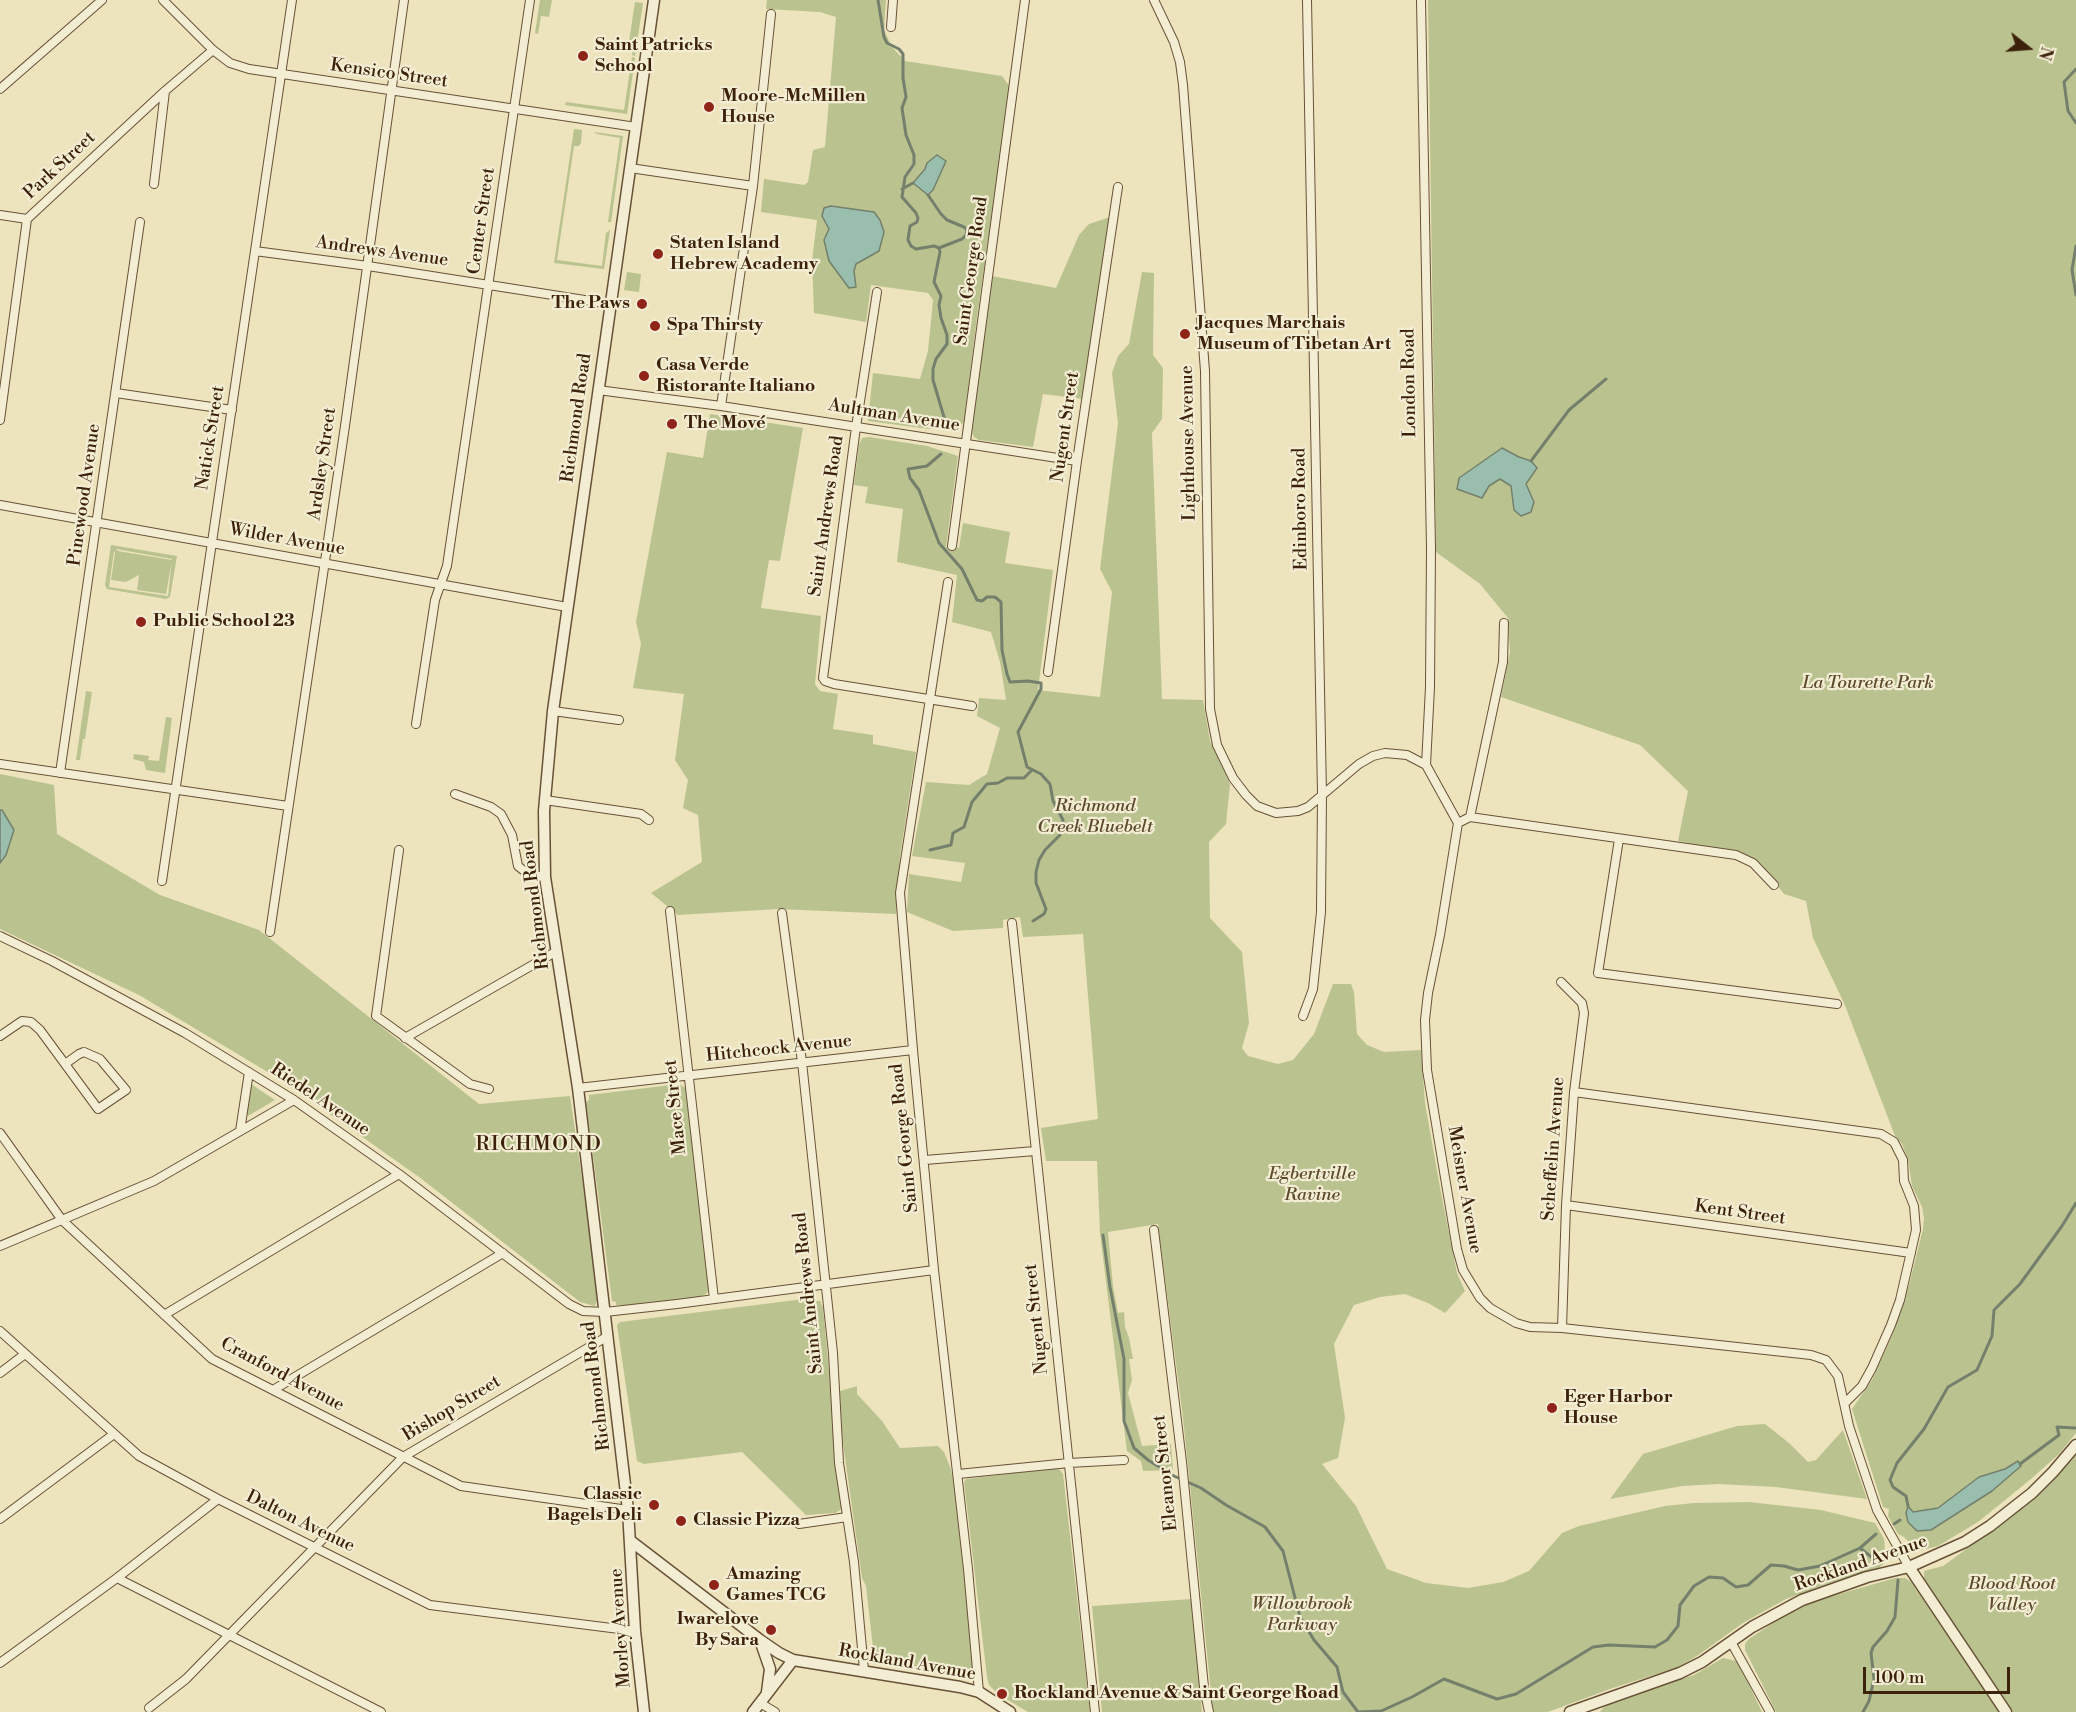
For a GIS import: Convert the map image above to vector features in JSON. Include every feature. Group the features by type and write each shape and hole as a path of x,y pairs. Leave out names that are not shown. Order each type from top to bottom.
{"street":[{"path":"0,89 102,0"},
{"name":"Kensico Street","path":"163,0 213,50 238,66 280,75 636,127"},
{"name":"Natick Street","path":"162,881 292,0"},
{"name":"Ardsley Street","path":"270,932 368,266 404,0"},
{"name":"Center Street","path":"416,724 435,600 447,566 530,0"},
{"name":"Richmond Road","path":"632,1542 578,1088 545,877 545,800 553,711 567,607 654,0"},
{"path":"891,27 892,0"},
{"name":"Saint George Road","path":"952,546 1025,0"},
{"name":"Lighthouse Avenue","path":"1154,0 1174,42 1183,85 1205,371 1210,697 1213,728 1220,754 1233,778 1257,806 1276,813 1287,813 1308,807 1322,794"},
{"name":"Edinboro Road","path":"1303,1016 1313,989 1321,912 1322,794 1307,0"},
{"name":"London Road","path":"1421,0 1431,559 1426,765"},
{"path":"721,406 753,186 771,14"},
{"name":"Park Street","path":"0,420 27,219 165,91 213,50"},
{"path":"154,184 165,91"},
{"path":"630,168 753,186"},
{"name":"Nugent Street","path":"1048,672 1118,187"},
{"path":"0,215 27,219"},
{"name":"Pinewood Avenue","path":"60,774 140,222"},
{"name":"Andrews Avenue","path":"255,251 368,266 610,304"},
{"name":"Saint Andrews Road","path":"877,292 856,427 823,674 825,681 834,684 929,699"},
{"name":"Aultman Avenue","path":"598,390 721,406 1077,461"},
{"path":"116,393 232,410"},
{"name":"Wilder Avenue","path":"0,505 567,607"},
{"name":"Saint George Road","path":"948,582 900,893 934,1270 975,1629 979,1692"},
{"path":"1470,818 1503,662 1504,623"},
{"path":"929,699 972,706"},
{"path":"553,711 619,720"},
{"path":"1322,794 1361,762 1373,756 1397,753 1418,759 1426,765 1458,823 1470,818 1736,855 1753,862 1774,885"},
{"path":"0,764 288,806"},
{"path":"455,794 491,807 501,814 508,825 522,871 545,877"},
{"path":"545,800 641,814 649,820"},
{"name":"Meisner Avenue","path":"1458,823 1428,993 1425,1045 1427,1070 1458,1257 1469,1284 1479,1298 1501,1316 1530,1327 1562,1328 1819,1356 1826,1360 1838,1376 1849,1426 1877,1510 1909,1567"},
{"path":"1619,839 1598,973 1837,1004"},
{"path":"399,850 376,1016 470,1084 489,1089"},
{"name":"Mace Street","path":"670,911 714,1299"},
{"name":"Saint Andrews Road","path":"782,913 802,1062 833,1353 839,1462 861,1628 864,1670"},
{"name":"Nugent Street","path":"1012,922 1095,1712"},
{"name":"Riedel Avenue","path":"0,936 185,1033 294,1100 399,1174 568,1304 583,1311 605,1312 934,1270"},
{"path":"405,1038 557,951"},
{"name":"Scheffelin Avenue","path":"1561,982 1582,1003 1584,1013 1574,1092 1566,1205 1562,1328"},
{"path":"0,1036 22,1021 31,1022 40,1030 98,1109 126,1090 100,1059 91,1053 79,1054 65,1064"},
{"name":"Hitchcock Avenue","path":"578,1088 913,1050"},
{"path":"240,1131 249,1072"},
{"path":"1574,1092 1881,1134 1894,1142 1903,1160 1906,1188 1917,1218 1916,1230 1900,1300 1881,1349 1862,1386 1845,1403"},
{"path":"0,1246 154,1181 294,1100"},
{"name":"Cranford Avenue","path":"0,1133 62,1220 212,1359 461,1486 628,1510"},
{"path":"925,1160 1035,1151"},
{"path":"164,1315 399,1174"},
{"name":"Kent Street","path":"1566,1205 1911,1253"},
{"name":"Eleanor Street","path":"1154,1230 1182,1462 1196,1617 1209,1712"},
{"path":"273,1390 503,1253"},
{"name":"Dalton Avenue","path":"0,1331 139,1456 218,1499 430,1605 635,1631"},
{"name":"Bishop Street","path":"149,1708 186,1679 230,1636 403,1456 608,1336"},
{"path":"0,1373 25,1354"},
{"path":"0,1519 114,1434"},
{"name":"Rockland Avenue","path":"1570,1712 1592,1708 1680,1673 1702,1662 1768,1618 1802,1600 1867,1577 1909,1567 1965,1542 2032,1493 2076,1445"},
{"path":"958,1474 1124,1460"},
{"path":"0,1663 117,1578 218,1499"},
{"path":"799,1524 847,1517"},
{"path":"632,1542 760,1640 793,1660 760,1703"},
{"name":"Morley Avenue","path":"632,1542 635,1631 644,1712"},
{"path":"1909,1567 2006,1712"},
{"path":"117,1578 381,1712"},
{"path":"760,1640 770,1669 760,1703"},
{"path":"1731,1642 1770,1712"},
{"name":"Rockland Avenue","path":"793,1660 960,1687 979,1692 1010,1712"},
{"path":"760,1703 775,1712"}],"green space":[{"path":"540,0 552,0 549,17 541,16 538,34 535,33"},
{"path":"767,0 886,0 884,30 892,47 905,61 1002,76 1010,87 964,422 957,429 929,429 868,421 873,373 920,379 928,351 933,300 928,293 871,285 866,322 814,313 812,261 817,220 761,212 764,179 804,185 808,182 813,150 825,147 836,17 820,12 766,9"},
{"name":"La Tourette Park","path":"1428,0 2076,0 2076,1433 2059,1454 2031,1479 1978,1522 1938,1546 1917,1551 1898,1534 1888,1516 1889,1509 1883,1507 1852,1409 1872,1380 1892,1336 1909,1285 1924,1218 1922,1207 1912,1186 1908,1159 1902,1144 1895,1136 1844,1003 1813,938 1806,901 1784,894 1760,864 1750,856 1678,841 1688,791 1640,745 1501,697 1510,652 1508,618 1480,584 1436,552"},
{"path":"635,2 643,3 635,56 632,55 633,49 628,48"},
{"path":"632,57 635,58 627,114 565,105 566,102 624,110"},
{"path":"574,129 582,130 581,143 579,146 574,146 557,260 602,266 606,233 610,230 604,269 554,263"},
{"path":"594,132 623,136 611,222 608,222 620,138"},
{"path":"1110,217 1083,399 1043,394 1033,447 979,440 974,437 972,432 992,276 1056,288 1079,235 1089,224"},
{"path":"627,272 641,274 639,292 624,290"},
{"path":"1142,272 1154,273 1153,355 1163,368 1162,419 1152,433 1162,699 1203,700 1210,741 1230,784 1226,824 1209,842 1210,918 1242,952 1249,1023 1242,1048 1248,1056 1278,1064 1293,1060 1314,1034 1333,984 1351,984 1354,992 1357,1034 1367,1045 1384,1052 1421,1050 1425,1103 1441,1193 1457,1273 1465,1291 1445,1313 1405,1294 1380,1297 1354,1305 1334,1344 1345,1418 1338,1458 1322,1464 1356,1506 1387,1569 1426,1583 1468,1588 1503,1582 1529,1571 1562,1533 1579,1526 1665,1506 1694,1503 1749,1502 1821,1510 1875,1523 1884,1539 1886,1561 1879,1568 1786,1599 1743,1623 1678,1667 1548,1712 1213,1712 1183,1418 1158,1224 1108,1232 1118,1313 1124,1312 1125,1327 1133,1359 1129,1359 1132,1380 1128,1393 1142,1446 1171,1444 1173,1470 1143,1471 1141,1461 1127,1451 1100,1233 1097,1161 1046,1161 1041,1128 1098,1119 1083,934 1023,937 1020,917 1003,920 1003,928 953,931 907,912 909,874 961,882 965,863 912,856 926,782 969,785 987,774 1000,728 977,716 979,698 1006,700 1000,662 991,632 952,622 957,575 897,562 903,509 865,503 868,487 854,485 859,445 862,438 869,437 927,446 958,456 946,547 959,548 963,523 1010,532 1005,563 1053,570 1038,690 1100,697 1112,592 1100,569 1118,423 1112,373 1118,356 1129,344"},
{"path":"710,414 803,428 780,561 769,560 761,608 821,616 815,684 820,691 838,694 833,729 873,735 873,744 916,752 900,856 896,914 778,909 678,915 651,893 702,862 698,815 683,808 688,780 675,760 684,694 633,688 641,644 636,622 667,452 703,458"},
{"path":"111,545 177,556 170,597 166,599 107,589 105,585","holes":["116,549 172,559 172,560 118,551","114,551 111,580 126,582 139,575 137,590 166,594 172,562 168,596 109,587"]},
{"path":"86,691 92,692 85,739 83,739 80,760 76,760"},
{"path":"166,717 172,718 165,773 146,770 144,762 133,759 134,754 149,756 148,760 159,761"},
{"path":"0,774 54,785 57,834 160,895 259,930 479,1104 570,1096 590,1233 597,1300 595,1306 580,1302 419,1177 286,1083 139,995 0,929"},
{"path":"251,1084 275,1100 248,1116 247,1115"},
{"path":"679,1084 686,1088 710,1287 706,1294 699,1297 616,1305 616,1302 612,1301 586,1102 589,1100 589,1095"},
{"path":"812,1298 820,1301 823,1308 842,1508 840,1510 835,1513 806,1515 742,1452 644,1464 637,1461 617,1325 620,1322"},
{"path":"857,1386 857,1394 882,1421 900,1448 938,1446 944,1452 950,1467 954,1482 974,1670 971,1678 877,1660 874,1657 866,1586 862,1578 842,1436 840,1391"},
{"path":"1765,1424 1808,1462 1816,1460 1843,1430 1867,1499 1776,1487 1718,1484 1682,1486 1610,1499 1643,1454 1737,1426"},
{"name":"Blood Root Valley","path":"2076,1454 2076,1712 2012,1712 1924,1579 1924,1571 1943,1566 2028,1502"},
{"path":"1055,1468 1063,1474 1090,1712 1028,1712 998,1694 989,1685 987,1677 964,1482 966,1479"},
{"path":"1895,1578 1905,1578 1911,1582 1999,1712 1776,1712 1745,1650 1745,1644 1749,1639 1785,1615 1815,1601"},
{"path":"1192,1599 1202,1712 1102,1712 1092,1606"},
{"path":"1723,1658 1736,1661 1762,1712 1600,1712 1604,1707 1635,1693 1694,1675"}],"shaded area":[{"path":"937,155 946,161 933,190 928,195 913,183 925,169 927,163"},
{"path":"831,206 874,212 884,232 879,251 856,264 854,271 856,287 849,288 829,261 824,240 829,229 822,216 824,208"},
{"path":"1502,448 1531,461 1537,468 1526,484 1534,502 1531,512 1521,516 1514,510 1511,486 1500,479 1489,486 1482,498 1457,489 1459,478"},
{"path":"0,810 14,830 6,855 0,863"},
{"path":"2018,1461 2021,1466 1992,1491 1931,1530 1917,1531 1908,1522 1906,1513 1908,1506 1913,1512 1938,1508 1979,1477 2005,1469"}],"waterway":[{"path":"878,0 884,37 887,43 899,49 903,54 906,97 902,108 906,135 914,155 914,164 905,177 902,197 918,218 917,222 910,226 908,240 916,249 934,246 939,248 940,252 934,282 941,296 939,305 947,335 947,344 936,359 933,380 947,427"},
{"path":"2076,69 2064,82 2068,111 2076,123"},
{"path":"902,189 913,183"},
{"path":"928,195 947,220 967,230 962,239 939,248"},
{"path":"2076,246 2072,270 2076,295"},
{"path":"1531,461 1569,410 1606,379"},
{"path":"941,454 927,466 908,469 910,478 919,490 939,543 962,569 977,600 982,601 987,597 995,597 1001,602 1002,650 1010,682 1041,683 1041,689 1018,732 1027,767 1041,774 1050,784 1053,801 1063,820 1063,827 1060,835 1045,850 1039,860 1036,883 1046,909 1044,914 1033,921"},
{"path":"930,850 951,845 953,833 964,827 972,802 987,784 998,783 1007,778 1024,778 1032,770"},
{"path":"1908,1506 1906,1496 1893,1487 1890,1480 1897,1463 1924,1429 1948,1387 1977,1370 1992,1336 1994,1310 2020,1284 2076,1203"},
{"path":"1103,1235 1124,1359 1124,1421 1134,1448 1148,1460 1174,1476 1201,1488 1265,1527 1283,1551 1300,1617 1314,1640 1337,1667 1343,1692 1358,1712 1381,1711 1444,1679 1497,1699 1516,1694 1593,1647 1609,1645 1655,1647 1667,1640 1678,1626 1680,1605 1694,1586 1709,1577 1723,1578 1736,1587 1748,1585 1771,1565 1798,1570 1820,1566 1860,1548 1876,1534"},
{"path":"2020,1464 2059,1435 2057,1427 2075,1428"},
{"path":"1894,1524 1900,1520"},
{"path":"1860,1548 1879,1563"},
{"path":"1863,1712 1869,1701 1874,1679 1871,1653 1895,1617 1898,1580"}],"place":[{"name":"Saint Patricks School","path":"583,56"},
{"name":"Moore-McMillen House","path":"709,107"},
{"name":"Staten Island Hebrew Academy","path":"658,254"},
{"name":"The Paws","path":"642,304"},
{"name":"Spa Thirsty","path":"655,326"},
{"name":"Jacques Marchais Museum of Tibetan Art","path":"1185,334"},
{"name":"Casa Verde Ristorante Italiano","path":"644,376"},
{"name":"The Mové","path":"672,424"},
{"name":"Public School 23","path":"141,622"},
{"name":"Eger Harbor House","path":"1552,1408"},
{"name":"Classic Bagels Deli","path":"654,1505"},
{"name":"Classic Pizza","path":"681,1521"},
{"name":"Amazing Games TCG","path":"714,1585"},
{"name":"Iwarelove By Sara","path":"771,1630"},
{"name":"Rockland Avenue & Saint George Road","path":"1002,1694"}],"district":[{"name":"RICHMOND","path":"539,1145"}],"park label":[{"name":"Richmond Creek Bluebelt","path":"1095,817"},
{"name":"Egbertville Ravine","path":"1312,1185"},
{"name":"Willowbrook Parkway","path":"1302,1615"}]}
